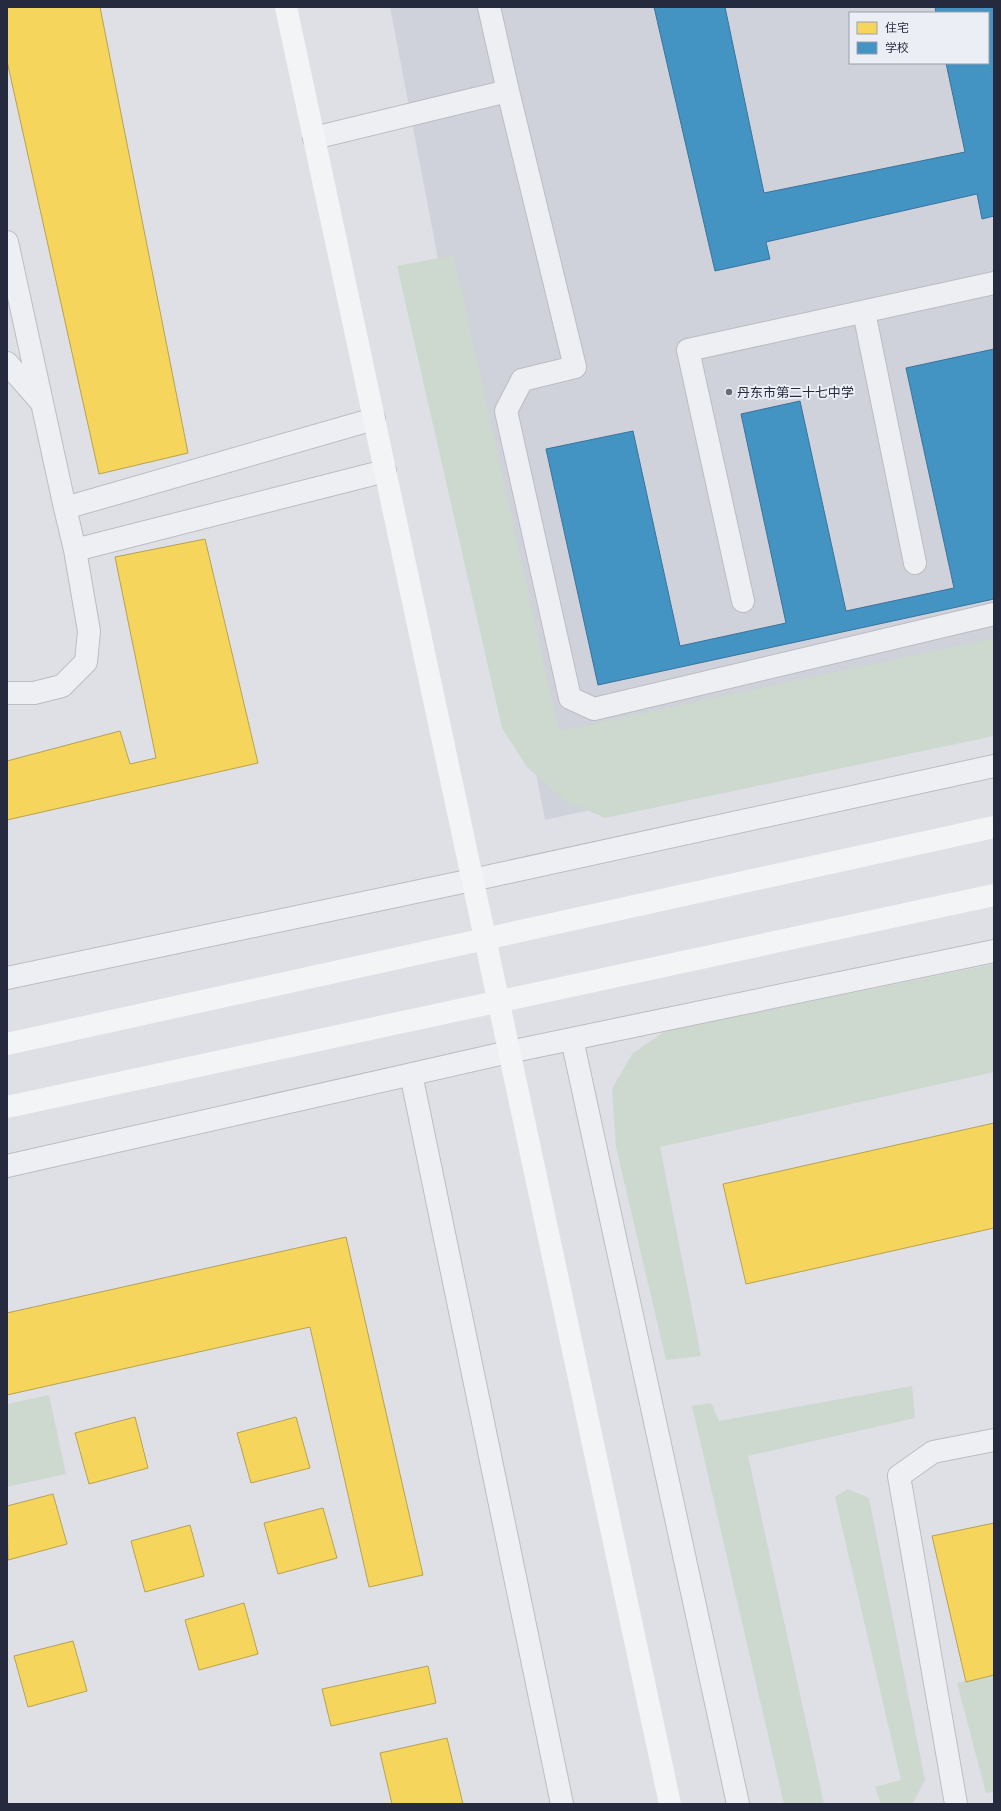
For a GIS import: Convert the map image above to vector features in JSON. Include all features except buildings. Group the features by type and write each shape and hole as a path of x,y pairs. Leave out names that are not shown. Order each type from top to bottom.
{"main road":[{"path":"286,7 670,1804"},
{"path":"7,1044 994,827"},
{"path":"7,1107 994,895"}],"street":[{"path":"488,7 574,367 522,380 506,411 570,698 594,709 994,614"},
{"path":"314,138 508,91"},
{"path":"7,242 75,550 89,631 86,662 62,686 34,693 7,693"},
{"path":"743,601 688,350 994,283"},
{"path":"864,312 916,563"},
{"path":"7,363 42,404"},
{"path":"65,508 374,419"},
{"path":"75,550 385,471"},
{"path":"7,978 472,880 994,766"},
{"path":"7,1166 509,1052 994,950"},
{"path":"572,1039 738,1804"},
{"path":"411,1074 562,1804"},
{"path":"956,1804 899,1476 933,1452 994,1440"}],"shaded area":[{"name":"丹东市第二十七中学","path":"390,7 994,7 994,720 545,820"},
{"path":"454,255 559,731 994,638 994,736 605,818 564,800 527,767 502,728 397,266"},
{"path":"994,964 994,1072 660,1147 701,1356 666,1360 616,1147 612,1089 632,1054 665,1031"},
{"path":"912,1386 915,1418 748,1456 824,1804 784,1804 692,1406 711,1403 719,1421"},
{"path":"49,1395 66,1474 7,1487 7,1404"},
{"path":"848,1489 869,1498 925,1780 913,1803 881,1804 875,1787 901,1780 835,1497"},
{"path":"994,1675 994,1792 986,1793 957,1683"}],"place":[{"name":"丹东市第二十七中学","path":"729,392"}]}
